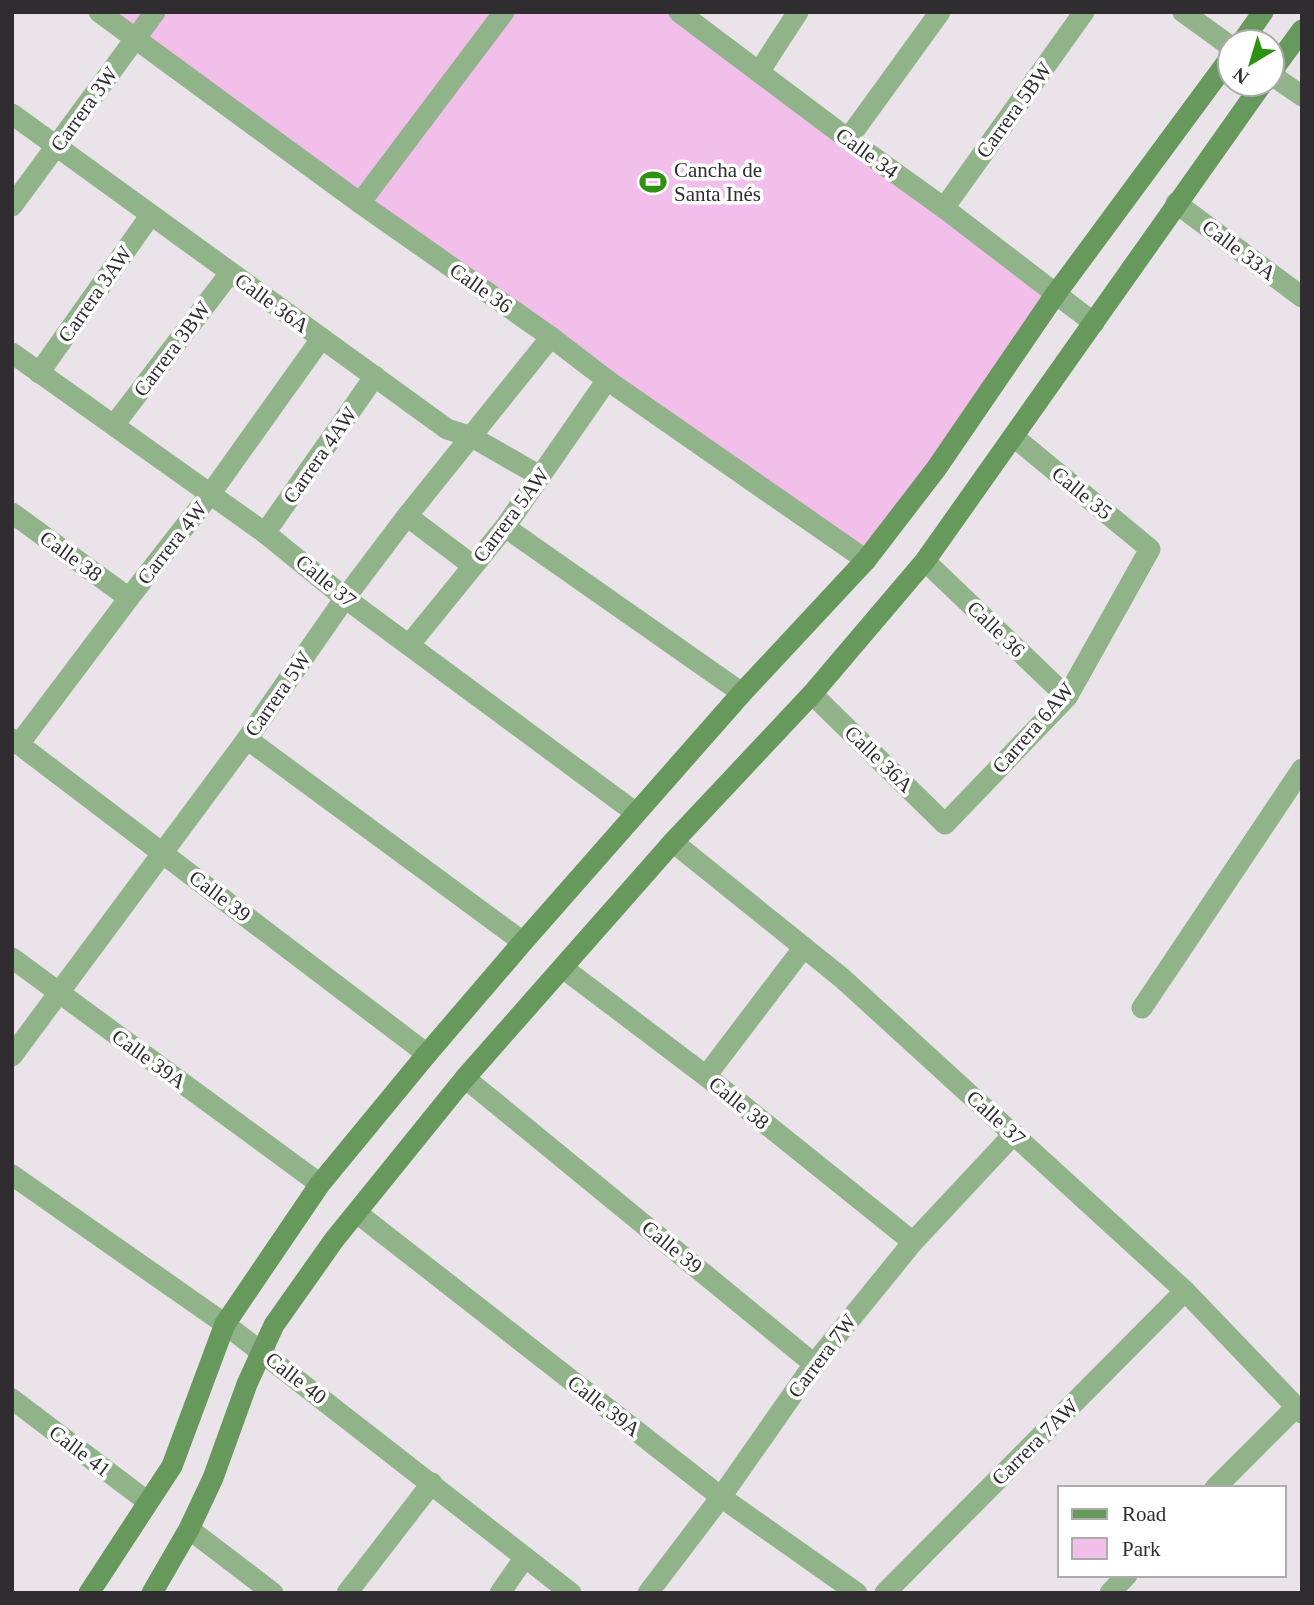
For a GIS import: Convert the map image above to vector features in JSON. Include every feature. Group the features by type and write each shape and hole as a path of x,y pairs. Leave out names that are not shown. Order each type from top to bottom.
{"main road":[{"path":"1252,28 1263,12"},
{"path":"1286,53 1302,30"},
{"path":"89,1593 172,1466 225,1324 320,1184 523,942 742,693 866,560 936,469 1055,295 1216,77"},
{"path":"152,1593 189,1529 213,1478 247,1384 274,1325 334,1240 465,1078 673,842 812,694 925,561 1252,98"}],"street":[{"name":"Calle 36","path":"99,12 607,380 866,560"},
{"name":"Carrera 3W","path":"12,206 155,12"},
{"path":"360,203 504,12"},
{"name":"Calle 34","path":"679,12 1094,323"},
{"path":"759,72 798,12"},
{"path":"848,139 940,12"},
{"name":"Carrera 5BW","path":"944,208 1084,12"},
{"path":"1183,12 1216,36"},
{"path":"1286,84 1302,96"},
{"name":"Calle 36A","path":"12,114 447,429 472,437 540,476"},
{"name":"Calle 33A","path":"1176,203 1302,297"},
{"name":"Carrera 3AW","path":"39,373 150,216"},
{"name":"Carrera 3BW","path":"114,425 230,273"},
{"name":"Carrera 5W","path":"12,1056 163,854 345,598 407,516 551,337"},
{"name":"Carrera 4W","path":"16,741 211,493 321,339"},
{"name":"Calle 37","path":"12,353 211,493 345,598 636,813"},
{"name":"Carrera 4AW","path":"265,533 374,376"},
{"name":"Carrera 5AW","path":"409,645 505,527 607,380"},
{"name":"Calle 35","path":"1014,437 1150,549"},
{"name":"Calle 38","path":"12,513 129,598"},
{"path":"407,516 472,565"},
{"path":"505,527 742,693"},
{"name":"Carrera 6AW","path":"945,824 1066,697 1150,549"},
{"name":"Calle 36","path":"925,561 1066,697"},
{"name":"Calle 36A","path":"812,694 945,824"},
{"path":"247,738 523,942"},
{"name":"Calle 39","path":"16,741 427,1054"},
{"path":"1142,1008 1302,769"},
{"name":"Calle 37","path":"673,842 842,978 1014,1134 1185,1291 1299,1410"},
{"path":"706,1076 804,947"},
{"name":"Calle 39A","path":"12,958 320,1184"},
{"name":"Calle 38","path":"563,968 706,1076 913,1242"},
{"name":"Calle 39","path":"465,1078 814,1364"},
{"name":"Carrera 7W","path":"648,1593 721,1497 814,1364 913,1242 1014,1134"},
{"name":"Calle 40","path":"12,1175 262,1351 572,1593"},
{"name":"Calle 39A","path":"357,1213 721,1497 857,1593"},
{"name":"Carrera 7AW","path":"885,1593 1185,1291"},
{"name":"Calle 41","path":"12,1399 148,1502"},
{"path":"1217,1486 1299,1410"},
{"path":"347,1593 432,1483"},
{"path":"189,1529 273,1593"},
{"path":"500,1593 525,1557"},
{"path":"1110,1593 1125,1577"}],"green space":[{"path":"104,12 673,12 1053,294 867,560"}],"place":[{"name":"Cancha de Santa Inés","path":"653,182"}]}
